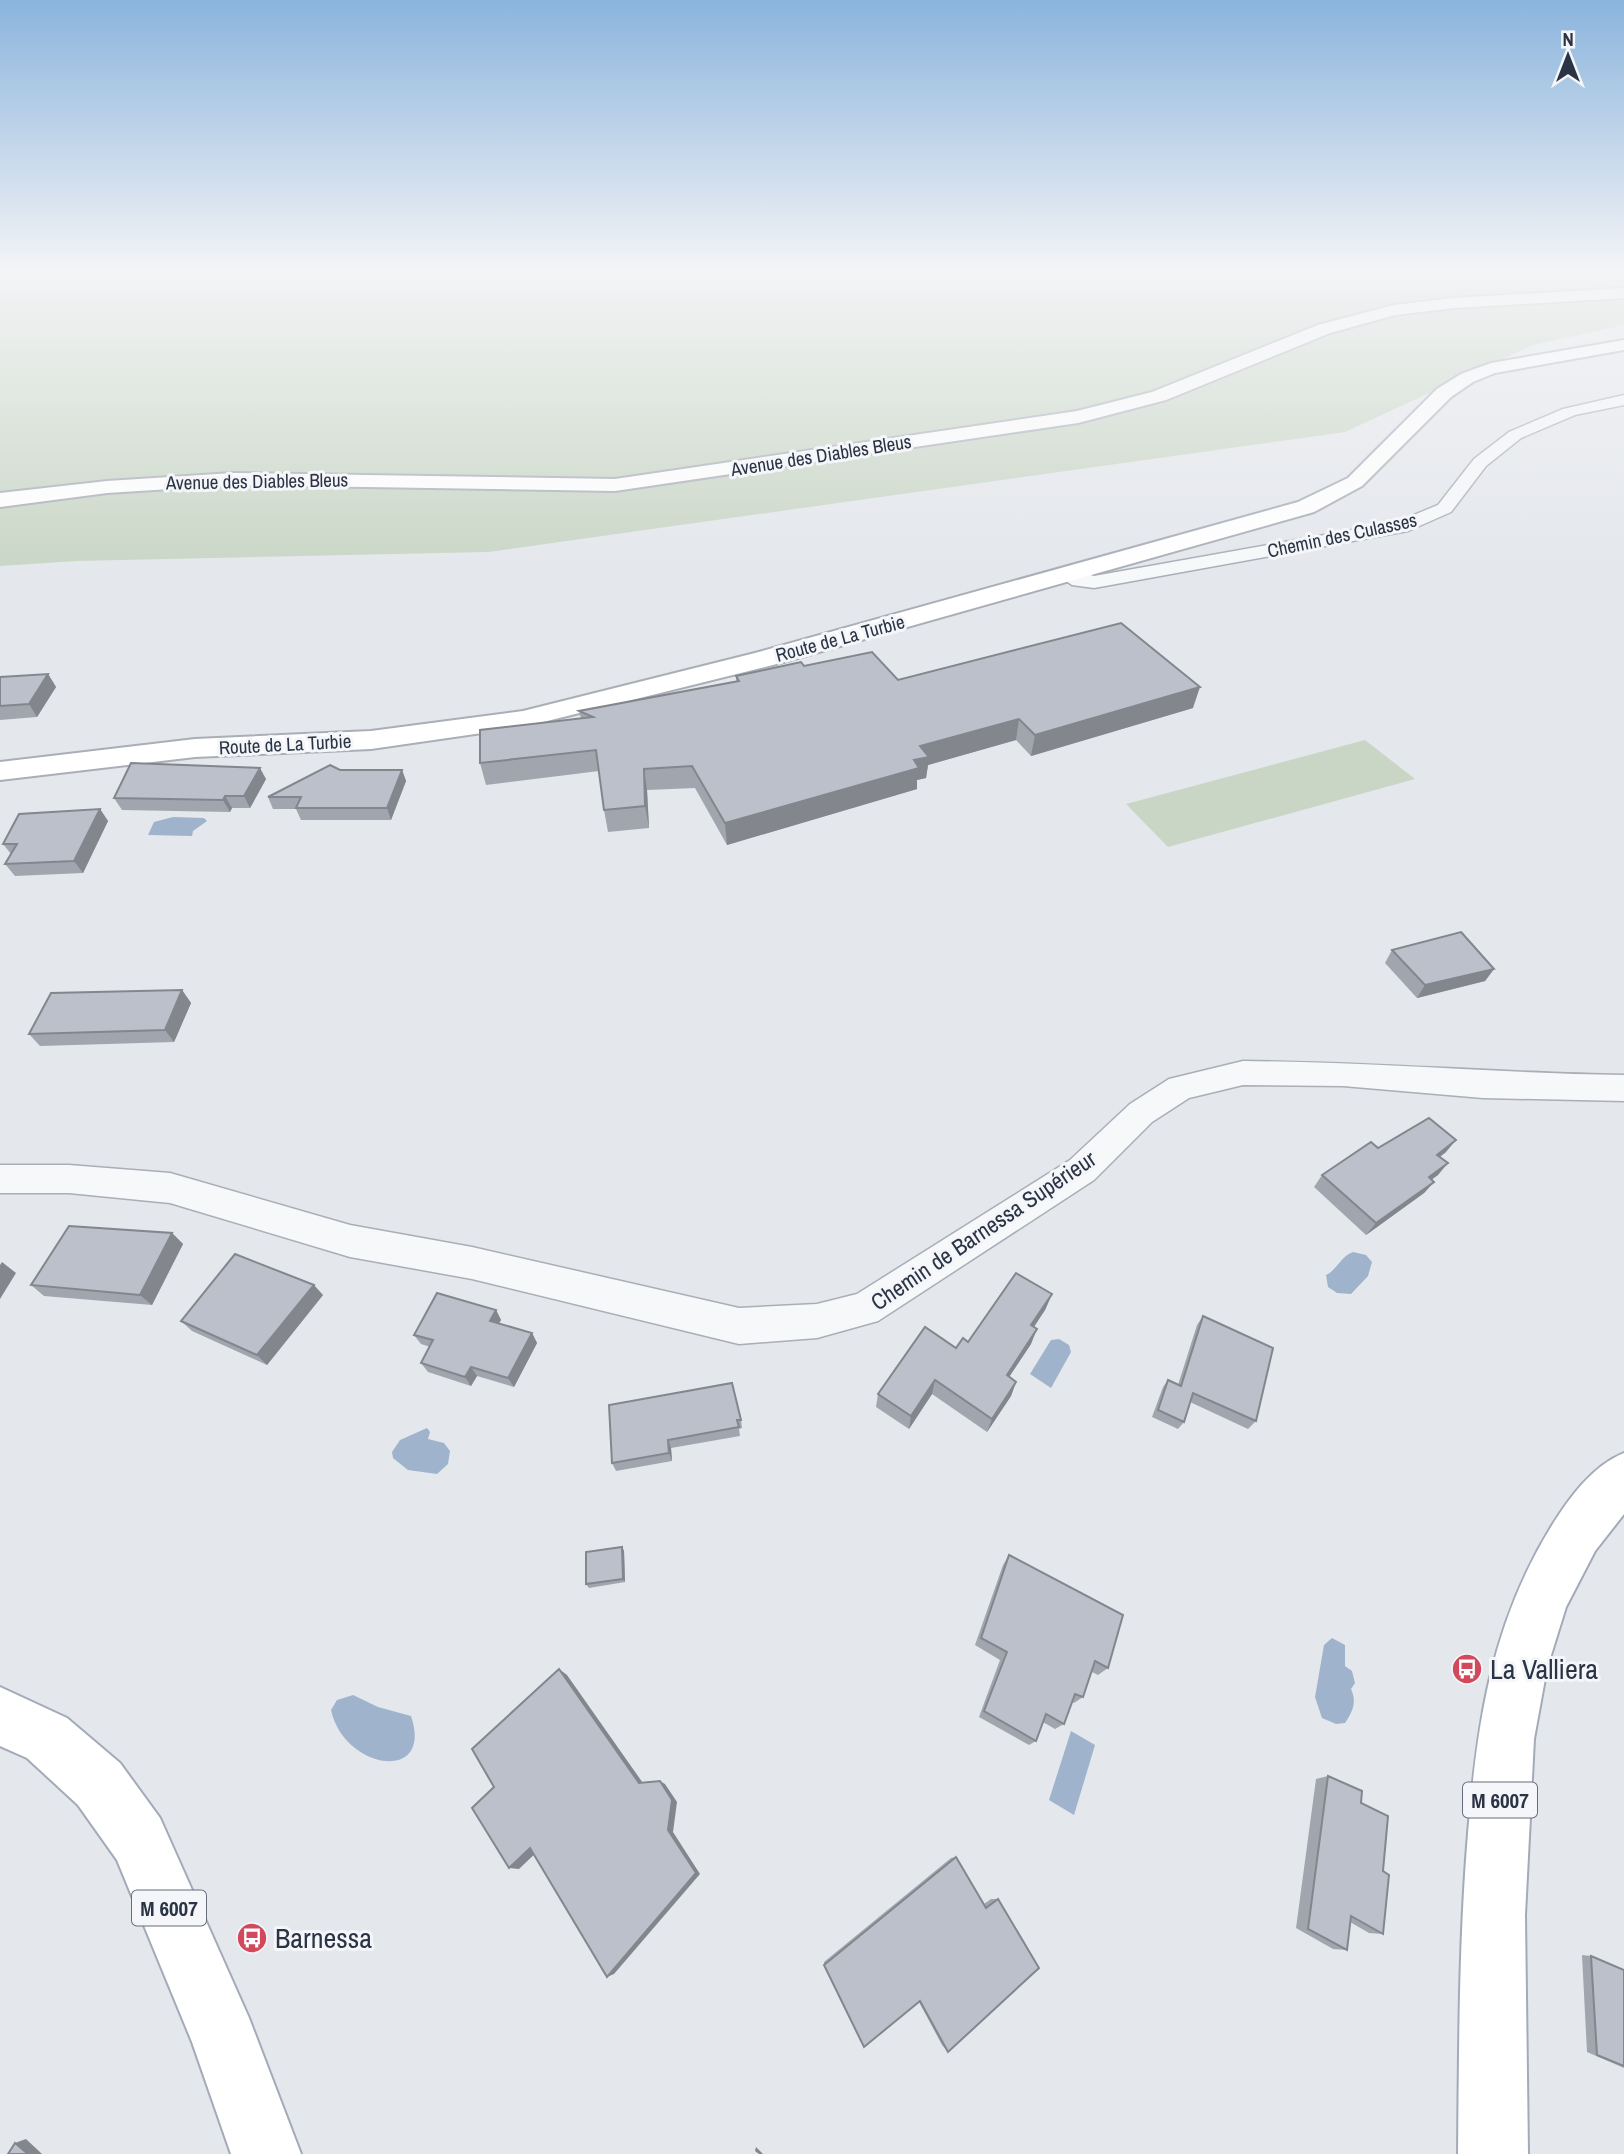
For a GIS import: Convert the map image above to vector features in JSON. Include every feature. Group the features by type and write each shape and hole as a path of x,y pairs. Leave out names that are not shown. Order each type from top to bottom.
{"main road":[{"name":"Avenue des Diables Bleus","path":"0,500 107,487 247,479 615,485 1078,417 1134,404 1216,372"},
{"name":"Route de La Turbie","path":"0,771 195,748 371,740 523,719 764,659 1306,507 1355,482 1444,393 1484,372"},
{"name":"M 6007","path":"1493,2154 1491,1927 1505,1739 1528,1641 1560,1561 1606,1494 1624,1478"},
{"name":"M 6007","path":"0,1716 47,1738 99,1784 139,1839 225,2042 266,2154"}],"street":[{"name":"Chemin des Culasses","path":"1066,574 1079,581 1094,582 1401,527 1433,516 1449,505 1485,457 1530,427 1564,415 1624,400"},
{"name":"Chemin de Barnessa Supérieur","path":"0,1179 69,1179 170,1188 350,1241 472,1263 739,1326 817,1321 865,1309 1082,1170 1141,1113 1180,1088 1242,1073 1343,1074 1483,1084 1624,1088"}],"green space":[{"path":"0,372 1476,372 1345,432 488,552 77,561 0,566"},
{"path":"1365,740 1415,779 1168,847 1126,804"}],"water":[{"path":"173,817 204,818 207,821 193,831 192,836 148,835 154,822"},
{"path":"1353,1252 1366,1255 1372,1262 1368,1276 1351,1294 1337,1293 1328,1287 1326,1275"},
{"path":"1059,1339 1069,1345 1071,1352 1051,1388 1030,1374 1051,1340"},
{"path":"427,1428 430,1432 428,1439 444,1443 450,1451 448,1464 437,1474 408,1470 393,1458 392,1452 400,1440"},
{"path":"1332,1638 1345,1645 1345,1666 1352,1671 1355,1683 1351,1689 1354,1702 1350,1714 1345,1723 1336,1724 1322,1718 1315,1697 1324,1645"},
{"path":"353,1695 378,1707 411,1716 415,1738 410,1752 399,1760 384,1761 368,1756 352,1746 339,1730 331,1710 337,1700"},
{"path":"1071,1731 1095,1745 1074,1815 1049,1800"}],"building":[{"path":"1121,623 1200,687 1035,735 1019,719 920,746 929,757 914,760 919,768 725,823 692,766 644,769 645,806 604,810 596,750 480,763 480,730 593,717 579,711 739,681 736,676 801,662 804,666 872,652 898,680"},
{"path":"48,674 29,704 0,706 0,677"},
{"path":"131,763 260,768 244,796 225,796 223,800 114,798"},
{"path":"330,765 340,770 402,770 387,808 296,808 301,797 268,797"},
{"path":"100,809 74,861 5,864 17,844 3,844 19,814"},
{"path":"1461,932 1494,969 1425,985 1392,950"},
{"path":"182,990 165,1030 29,1034 51,993"},
{"path":"1429,1118 1456,1140 1437,1155 1448,1163 1429,1177 1434,1182 1376,1223 1322,1175 1371,1142 1378,1148"},
{"path":"69,1226 172,1233 140,1295 31,1285"},
{"path":"235,1254 314,1285 257,1355 181,1321"},
{"path":"1016,1273 1052,1294 1031,1325 1037,1329 1007,1375 1016,1382 992,1419 935,1380 911,1416 878,1394 925,1327 956,1348 963,1338 968,1342"},
{"path":"437,1293 496,1310 490,1321 532,1333 508,1378 471,1367 465,1377 421,1363 433,1340 414,1335"},
{"path":"1203,1316 1273,1348 1256,1421 1193,1393 1184,1422 1158,1410 1168,1380 1181,1386"},
{"path":"732,1383 741,1420 737,1420 739,1427 668,1440 669,1453 612,1463 609,1405"},
{"path":"622,1547 623,1579 586,1584 586,1552"},
{"path":"1009,1555 1123,1615 1108,1668 1095,1661 1083,1697 1075,1694 1064,1724 1046,1714 1036,1741 984,1711 1007,1652 981,1638"},
{"path":"559,1669 639,1783 660,1781 672,1800 668,1830 696,1873 607,1977 530,1848 509,1868 472,1808 494,1787 472,1749"},
{"path":"1328,1776 1362,1791 1361,1803 1388,1816 1383,1871 1389,1875 1383,1934 1351,1916 1347,1950 1308,1929"},
{"path":"956,1857 986,1908 998,1899 1039,1968 948,2052 920,2001 864,2047 824,1965"},
{"path":"1591,1956 1624,1970 1624,2066 1597,2055"},
{"path":"15,2143 28,2154 8,2154"}],"place":[{"name":"La Valliera","path":"1467,1669"},
{"name":"Barnessa","path":"252,1938"}]}
